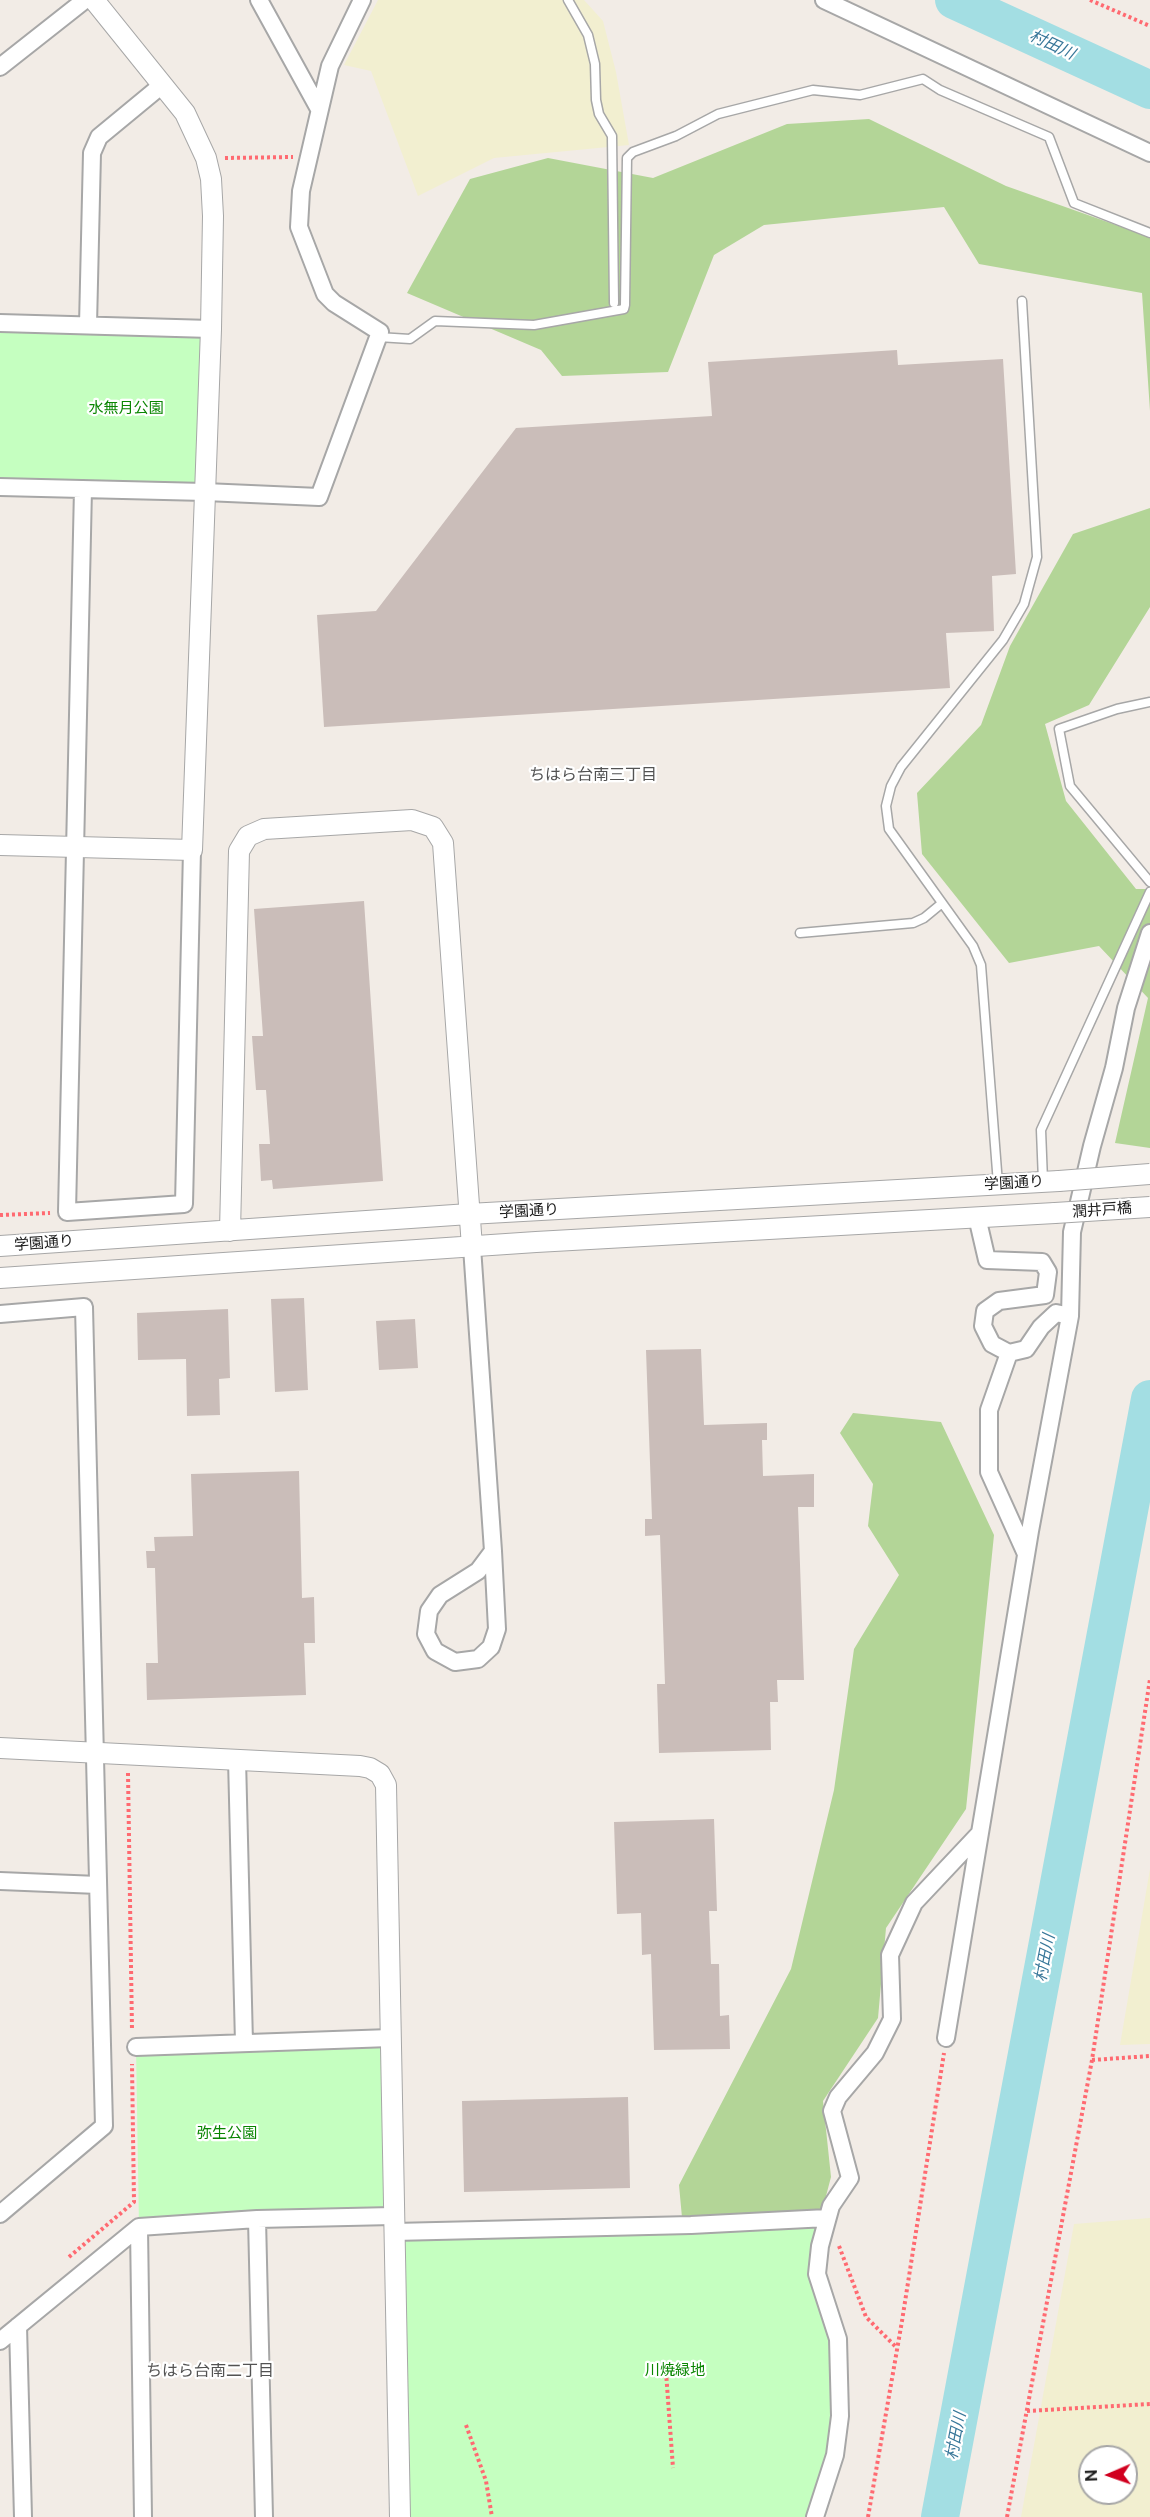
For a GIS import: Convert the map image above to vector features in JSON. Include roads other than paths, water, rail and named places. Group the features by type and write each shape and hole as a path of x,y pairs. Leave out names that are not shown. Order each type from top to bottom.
{"street":[{"path":"0,67 85,0"},
{"path":"83,489 67,1212 184,1204 192,850 211,328 213,216 206,158 185,113 94,0"},
{"path":"259,0 319,109"},
{"path":"0,487 319,497 380,332 334,303 325,294 299,227 301,191 307,157 330,66 362,0"},
{"path":"824,0 1150,153"},
{"path":"88,325 92,153 99,137 162,85"},
{"path":"0,323 211,328"},
{"path":"230,1230 236,877 239,851 248,836 264,829 412,820 433,827 443,843 493,1551 497,1629 491,1647 478,1659 455,1662 435,1651 426,1634 429,1611 440,1595 478,1571 493,1551"},
{"path":"0,845 192,850"},
{"path":"946,2038 1026,1554 1070,1316 1072,1232 1092,1146 1114,1068 1125,1008 1150,933"},
{"path":"1051,1181 1150,1174"},
{"name":"学園通り","path":"0,1246 469,1214 1051,1181"},
{"name":"潤井戸橋","path":"1055,1213 1150,1207"},
{"name":"学園通り","path":"0,1278 472,1247 1055,1213"},
{"path":"977,1217 987,1260 1042,1262 1048,1272 1045,1295 999,1301 985,1311 983,1326 992,1344 1009,1353 1026,1349 1041,1327 1056,1313 1070,1316"},
{"path":"0,1314 84,1307 104,2126 0,2214"},
{"path":"1009,1353 989,1410 989,1472 1026,1554"},
{"path":"0,1748 370,1768 380,1774 386,1785 400,2517"},
{"path":"237,1760 244,2043"},
{"path":"815,2517 836,2455 840,2416 838,2339 817,2274 820,2246 831,2206 850,2178 832,2111 838,2097 875,2053 892,2019 890,1955 914,1904 979,1834"},
{"path":"0,1881 98,1885"},
{"path":"136,2047 390,2038"},
{"path":"0,2341 139,2227 257,2219 393,2224 691,2225 828,2218"},
{"path":"257,2219 264,2517"},
{"path":"139,2227 143,2517"},
{"path":"18,2326 23,2517"}],"lane":[{"path":"568,0 588,35 595,64 596,100 599,114 612,136 614,303"},
{"path":"378,336 410,339 435,321 534,325 624,309 626,305 627,158 633,152 676,136 718,114 813,90 860,95 923,79 940,90 1049,137 1074,202 1150,233"},
{"path":"998,1184 981,965 973,946 889,829 886,806 891,786 901,768 1003,640 1024,604 1037,558 1022,301"},
{"path":"1150,702 1117,709 1059,729 1070,786 1150,882"},
{"path":"1051,1181 1041,1130 1150,892"},
{"path":"800,933 913,923 941,904"}],"waterway":[{"name":"村田川","path":"954,0 1150,90"},
{"name":"村田川","path":"940,2517 1150,1399"}],"district":[{"name":"ちはら台南三丁目","path":"593,775"},
{"name":"ちはら台南二丁目","path":"210,2371"}],"park label":[{"name":"水無月公園","path":"126,408"},
{"name":"弥生公園","path":"227,2133"},
{"name":"川焼緑地","path":"675,2370"}]}
